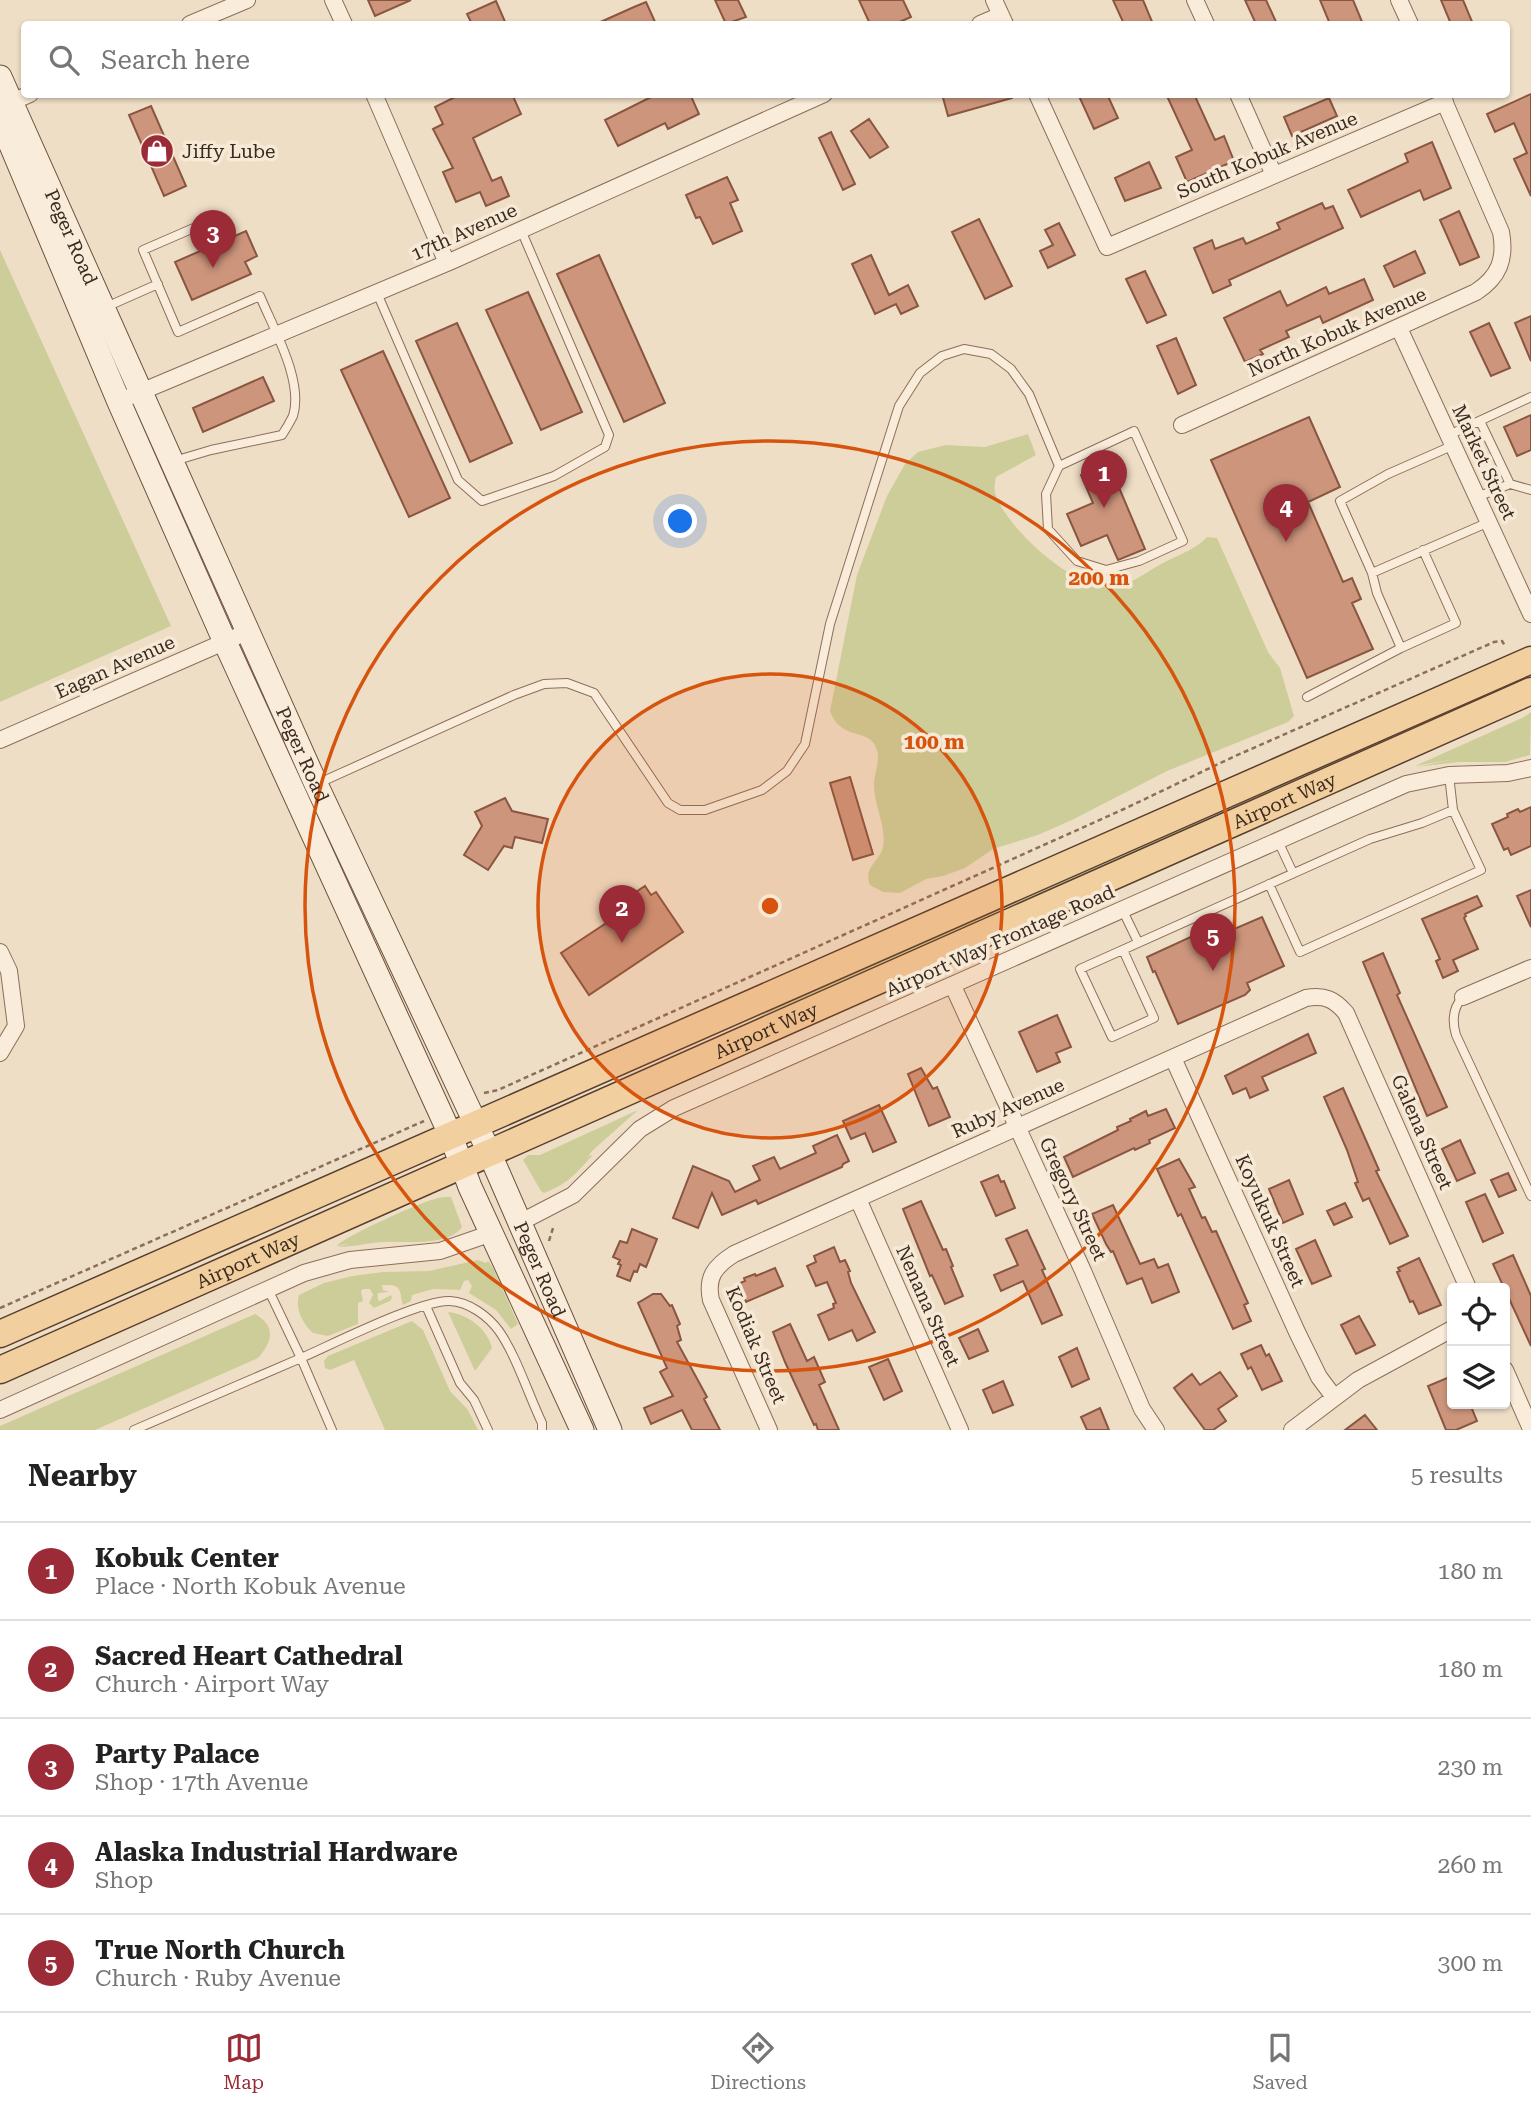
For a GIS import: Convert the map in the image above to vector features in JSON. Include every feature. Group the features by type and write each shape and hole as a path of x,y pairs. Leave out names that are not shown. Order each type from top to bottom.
{"main road":[{"name":"Peger Road","path":"0,77 93,313 130,397 225,642 582,1430"},
{"name":"Peger Road","path":"130,397 171,461 316,784 489,1152 610,1430"},
{"name":"Airport Way","path":"0,1334 470,1113 1531,660"},
{"name":"Airport Way","path":"0,1370 1531,691"}],"street":[{"path":"197,21 247,0"},
{"path":"333,0 343,21"},
{"path":"1195,0 1205,21"},
{"path":"1399,0 1409,21"},
{"path":"376,98 447,263"},
{"name":"17th Avenue","path":"130,397 447,263 815,98"},
{"name":"South Kobuk Avenue","path":"1039,98 1107,247 1443,98"},
{"path":"1240,98 1274,175"},
{"name":"North Kobuk Avenue","path":"1182,425 1399,328 1487,285 1501,266 1503,242 1498,222 1443,98"},
{"name":"Market Street","path":"1399,328 1489,522 1524,579 1531,614"},
{"name":"Eagan Avenue","path":"0,740 247,632"},
{"name":"Airport Way Frontage Road","path":"519,1223 573,1195 640,1129 659,1116 1406,784 1449,775 1508,773 1531,768"},
{"path":"0,952 9,971 16,1026 0,1053"},
{"path":"1463,998 1531,968"},
{"name":"Gregory Street","path":"953,986 1083,1270 1142,1409 1156,1430"},
{"name":"Ruby Avenue","path":"710,1276 723,1261 734,1254 1016,1127 1306,998 1317,996 1331,999"},
{"name":"Galena Street","path":"1331,999 1350,1020 1466,1283"},
{"name":"Koyukuk Street","path":"1173,1058 1297,1332 1319,1377 1334,1397"},
{"name":"Nenana Street","path":"858,1199 960,1430"},
{"path":"0,1409 268,1289 329,1265 371,1256 440,1251 492,1233"},
{"name":"Kodiak Street","path":"710,1276 709,1291 714,1308 769,1430"},
{"path":"1292,1430 1376,1368 1447,1332"},
{"path":"1510,1381 1531,1429"}],"lane":[{"path":"171,461 282,435 293,415 295,391 290,367 260,296 178,332 143,250 219,217"},
{"path":"377,293 458,480 482,500 554,476 605,447 609,435 521,230"},
{"path":"93,313 158,284"},
{"path":"316,784 514,695 544,684 567,683 594,693 668,803 680,810 705,810 762,790 787,771 805,744 830,624 899,407 920,373 942,356 964,349 991,354 1011,369 1029,394 1059,466 1046,494 1048,528 1077,561 1106,570 1139,561 1183,541 1134,431 1059,466"},
{"path":"1401,648 1340,500 1452,440 1480,421 1531,397"},
{"path":"1480,421 1510,484"},
{"path":"1477,497 1510,484 1531,490"},
{"path":"1372,573 1489,522"},
{"path":"1307,697 1456,623 1423,550"},
{"path":"1269,884 1300,952 1481,870 1453,810 1449,775"},
{"path":"1123,950 1154,1018 1112,1037 1080,969 1370,839 1453,810"},
{"path":"1278,841 1293,873"},
{"path":"1122,909 1138,942"},
{"path":"1463,998 1453,1015 1456,1035 1531,1196"},
{"path":"268,1289 332,1430"},
{"path":"134,1430 439,1301 452,1301 473,1309 491,1322 504,1340 542,1423 541,1430"},
{"path":"426,1306 460,1382 474,1400 488,1430"}],"path":[{"path":"470,1113 1223,761 1494,642 1502,642 1505,646"},
{"path":"0,1308 445,1125"}],"green space":[{"path":"0,250 171,626 0,702"},
{"path":"1028,434 1036,455 996,477 995,487 1002,507 1027,539 1061,568 1097,585 1112,587 1135,579 1196,546 1207,537 1217,538 1268,652 1280,668 1294,716 1288,722 1167,771 1038,835 993,849 965,868 926,879 900,893 883,892 870,885 868,879 884,839 874,790 877,750 868,738 841,727 830,711 857,575 887,496 905,464 918,452 946,445 985,447"},
{"path":"1531,712 1530,755 1505,762 1459,762 1416,767 1455,759 1415,766 1522,718"},
{"path":"1278,780 1280,785 1251,803 747,1025 788,999"},
{"path":"638,1110 592,1151 586,1159 592,1156 571,1178 552,1190 544,1193 541,1191 523,1160 528,1155 540,1155"},
{"path":"451,1197 462,1227 447,1238 425,1242 382,1242 338,1247 350,1243 337,1246 353,1235 399,1213 437,1198"},
{"path":"478,1260 486,1263 488,1261 493,1268 518,1324 511,1329 496,1310 469,1293 472,1286 468,1280 464,1281 460,1290 433,1289 412,1295 411,1301 403,1305 400,1291 396,1287 382,1285 383,1290 389,1292 378,1293 378,1300 391,1295 392,1298 374,1308 369,1303 373,1295 370,1289 363,1289 363,1301 358,1303 358,1324 328,1336 313,1333 299,1311 299,1295 324,1283 383,1272 429,1271"},
{"path":"448,1312 475,1323 486,1334 492,1348 475,1371"},
{"path":"255,1314 266,1324 270,1334 267,1346 258,1358 95,1430 0,1430 0,1426"},
{"path":"412,1321 423,1330 450,1391 468,1410 478,1430 385,1430 354,1360 330,1370 325,1368 324,1361 328,1356"}],"building":[{"path":"368,0 411,0 375,16"},
{"path":"715,0 738,0 746,17 725,21"},
{"path":"859,0 903,0 911,17 902,21 869,21"},
{"path":"1113,0 1143,0 1152,21 1123,21"},
{"path":"1245,0 1266,0 1276,21 1255,21"},
{"path":"1320,0 1353,0 1362,21 1329,21"},
{"path":"1441,0 1463,0 1472,21 1450,21"},
{"path":"496,1 505,21 470,21 467,14"},
{"path":"646,2 655,21 603,21"},
{"path":"1531,94 1531,196 1514,159 1527,153 1514,123 1495,132 1487,114"},
{"path":"453,98 514,98 521,114 473,138 492,181 501,177 509,196 486,206 480,192 456,202 443,172 453,168 433,129 443,124 435,107"},
{"path":"649,98 692,98 699,114 668,129 665,123 618,146 605,120"},
{"path":"943,98 1012,98 948,116"},
{"path":"1080,98 1109,98 1118,118 1094,129"},
{"path":"1168,98 1196,98 1215,140 1224,136 1234,161 1187,182 1176,157 1192,150"},
{"path":"1329,98 1337,116 1292,136 1284,117"},
{"name":"Jiffy Lube","path":"151,106 186,186 164,196 129,115"},
{"path":"869,119 888,147 870,158 851,131"},
{"path":"831,132 855,184 843,190 819,138"},
{"path":"1432,142 1451,188 1424,200 1420,190 1361,217 1348,190 1408,162 1405,154"},
{"path":"1149,162 1161,188 1125,201 1115,178"},
{"path":"727,177 738,200 730,203 742,231 713,244 700,217 696,218 686,195"},
{"path":"1322,203 1325,209 1333,206 1343,228 1229,280 1231,285 1213,293 1194,248 1212,240 1215,249 1243,238 1246,244 1280,229 1277,223"},
{"path":"1459,211 1479,257 1460,265 1440,220"},
{"path":"979,219 1012,286 985,299 952,232"},
{"path":"1059,223 1075,255 1048,268 1040,251 1053,245 1045,230"},
{"path":"246,231 257,256 245,262 251,274 192,300 175,262"},
{"path":"1415,251 1425,273 1394,287 1384,266"},
{"path":"599,255 665,403 624,422 557,274"},
{"path":"871,255 889,295 908,285 918,306 901,314 896,304 875,314 852,264"},
{"path":"1145,271 1166,315 1147,323 1126,279"},
{"path":"1364,279 1373,300 1323,323 1320,316 1286,331 1289,337 1260,350 1263,354 1245,362 1224,318 1280,291 1287,306 1326,287 1329,294"},
{"path":"528,292 582,412 541,430 486,310"},
{"path":"1531,316 1531,361 1515,323"},
{"path":"457,323 512,443 470,462 416,341"},
{"path":"1489,323 1510,368 1491,376 1470,332"},
{"path":"1176,338 1196,385 1178,394 1157,346"},
{"path":"383,351 450,498 409,517 341,370"},
{"path":"263,377 274,401 203,432 193,408"},
{"path":"1531,415 1531,450 1517,456 1504,427"},
{"path":"1309,417 1340,487 1308,502 1343,582 1352,578 1361,599 1352,603 1373,649 1307,678 1211,460"},
{"path":"1109,464 1145,549 1118,560 1107,535 1081,546 1067,514 1093,503 1081,475"},
{"path":"850,777 873,854 853,860 830,783"},
{"path":"505,798 512,811 548,819 542,843 515,837 512,848 504,846 488,870 464,855 482,826 475,812"},
{"path":"1531,807 1531,846 1511,855 1508,848 1504,850 1492,824 1518,809 1520,812"},
{"path":"645,886 651,895 656,892 683,932 589,995 561,953 638,902 633,894"},
{"path":"1531,890 1531,927 1517,896"},
{"path":"1477,896 1482,906 1465,914 1464,918 1478,949 1453,960 1458,971 1443,978 1436,961 1440,959 1422,919"},
{"path":"1262,917 1284,966 1247,983 1250,990 1245,995 1178,1024 1147,957 1221,923 1225,933"},
{"path":"1383,953 1400,993 1397,995 1447,1107 1427,1116 1363,962"},
{"path":"1057,1015 1071,1047 1056,1053 1060,1062 1037,1072 1019,1032"},
{"path":"1308,1034 1316,1053 1262,1077 1268,1090 1250,1098 1246,1088 1233,1094 1225,1076"},
{"path":"921,1068 933,1089 937,1087 950,1117 929,1126 908,1074"},
{"path":"1343,1088 1379,1170 1376,1171 1408,1236 1390,1244 1369,1198 1363,1201 1355,1183 1358,1182 1347,1150 1324,1097"},
{"path":"879,1105 896,1142 873,1152 865,1133 851,1139 843,1121"},
{"path":"1166,1109 1175,1128 1149,1140 1150,1143 1073,1177 1064,1157 1118,1130 1117,1127 1146,1111 1148,1116"},
{"path":"837,1135 849,1161 842,1167 758,1204 756,1200 722,1215 712,1193 698,1228 673,1218 693,1166 729,1181 735,1192 760,1180 753,1166 774,1157 780,1169 816,1153 813,1146"},
{"path":"1460,1140 1475,1173 1457,1181 1442,1149"},
{"path":"1179,1159 1195,1187 1189,1189 1202,1218 1205,1217 1212,1232 1216,1231 1248,1303 1244,1305 1251,1321 1233,1329 1181,1214 1178,1216 1157,1169"},
{"path":"1508,1173 1516,1190 1499,1197 1491,1180"},
{"path":"998,1175 1001,1182 1004,1181 1015,1208 996,1216 981,1182"},
{"path":"1289,1180 1303,1214 1283,1223 1269,1189"},
{"path":"1485,1194 1503,1233 1483,1242 1466,1202"},
{"path":"921,1201 943,1250 946,1249 963,1296 945,1304 932,1275 930,1276 903,1209"},
{"path":"1345,1203 1352,1217 1334,1225 1327,1211"},
{"path":"1113,1205 1140,1264 1154,1259 1158,1268 1168,1264 1179,1292 1152,1303 1142,1278 1127,1284 1113,1251 1111,1252 1106,1244 1092,1214"},
{"path":"632,1229 657,1239 646,1267 640,1264 630,1281 617,1276 620,1260 613,1257 620,1241 627,1243"},
{"path":"1027,1230 1062,1315 1042,1324 1023,1281 1001,1291 994,1275 1018,1265 1006,1239"},
{"path":"1315,1240 1331,1276 1312,1284 1296,1249"},
{"path":"834,1247 840,1262 845,1260 851,1283 875,1332 857,1341 852,1330 829,1340 818,1315 834,1308 833,1304 836,1303 827,1282 816,1286 807,1266 816,1262 814,1256"},
{"path":"1513,1255 1531,1296 1531,1346 1510,1301 1510,1283 1502,1283 1493,1264"},
{"path":"1419,1258 1441,1305 1419,1314 1413,1301 1410,1302 1397,1272 1400,1271 1398,1268"},
{"path":"775,1268 783,1286 746,1302 738,1284 745,1281 744,1278"},
{"path":"653,1294 661,1294 670,1306 672,1305 680,1324 677,1326 681,1340 677,1342 707,1397 704,1399 720,1430 692,1430 682,1410 651,1424 644,1408 673,1396 660,1372 667,1368 638,1303"},
{"path":"1359,1316 1375,1345 1356,1354 1341,1325"},
{"path":"790,1324 807,1361 814,1357 825,1382 819,1385 839,1430 818,1430 816,1424 814,1425 773,1332"},
{"path":"978,1329 988,1351 969,1359 959,1338"},
{"path":"1261,1345 1266,1356 1269,1354 1282,1381 1262,1390 1241,1354"},
{"path":"1077,1348 1089,1379 1072,1387 1059,1357"},
{"path":"888,1359 902,1391 884,1400 869,1367"},
{"path":"1220,1372 1237,1396 1218,1409 1226,1421 1213,1430 1205,1430 1174,1388 1192,1374 1200,1385"},
{"path":"1447,1378 1447,1409 1472,1409 1477,1421 1456,1430 1446,1430 1428,1386"},
{"path":"1003,1381 1013,1405 993,1413 983,1390"},
{"path":"1100,1408 1109,1430 1087,1430 1081,1417"},
{"path":"1365,1415 1377,1430 1345,1430"}],"place":[{"name":"Jiffy Lube","path":"157,151"},
{"name":"Party Palace","path":"213,268"},
{"name":"Kobuk Center","path":"1104,508"},
{"name":"Alaska Industrial Hardware","path":"1286,542"},
{"name":"Sacred Heart Cathedral","path":"622,943"},
{"name":"True North Church","path":"1213,971"}]}
